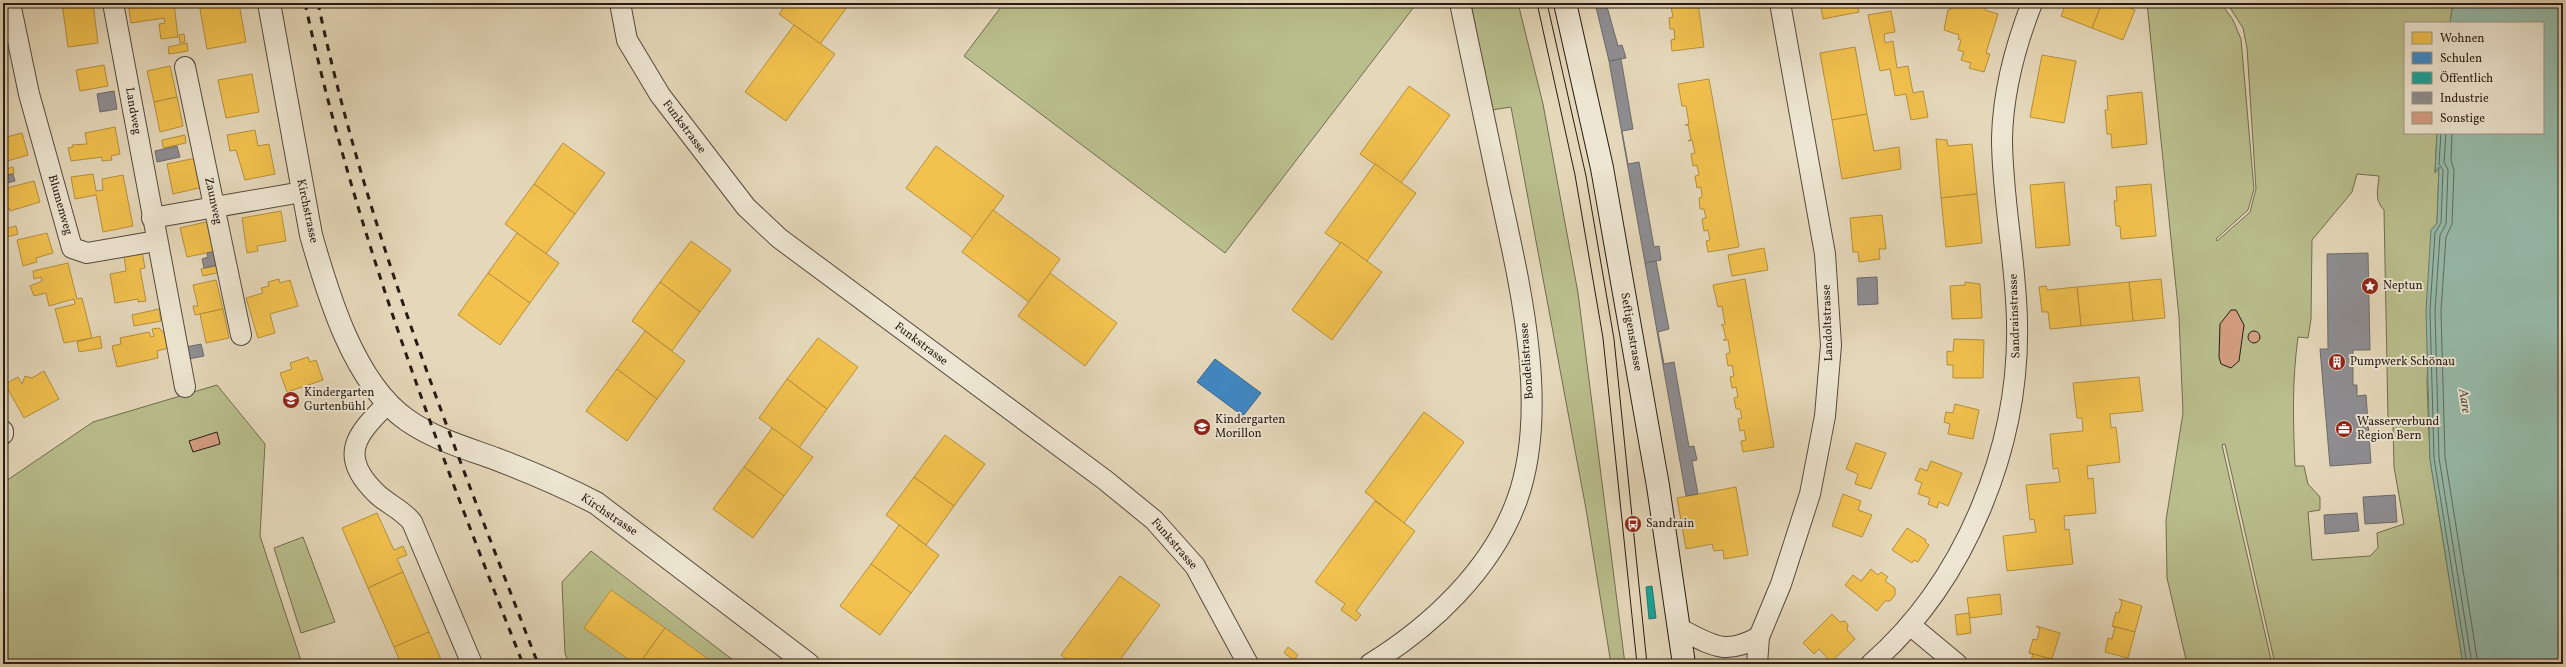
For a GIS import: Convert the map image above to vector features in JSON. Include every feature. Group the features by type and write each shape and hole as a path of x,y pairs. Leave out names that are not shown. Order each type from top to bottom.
{"street":[{"name":"Blumenweg","path":"10,3 29,94 72,248 87,253 156,241"},
{"name":"Landweg","path":"113,3 152,218"},
{"name":"Kirchstrasse","path":"269,3 302,192 322,272 344,330 365,372 388,403 407,420 434,435 560,485 596,504 808,664"},
{"name":"Funkstrasse","path":"620,3 628,40 646,75 746,207 779,238 1105,480 1154,520 1195,566 1248,664"},
{"name":"Bondelistrasse","path":"1370,664 1428,621 1475,572 1504,528 1517,499 1525,469 1532,389 1525,323 1515,264 1460,3"},
{"name":"Seftigenstrasse","path":"1565,3 1602,168 1658,486 1680,628 1684,664"},
{"name":"Landoltstrasse","path":"1757,664 1759,637 1781,584 1810,494 1825,416 1831,345 1825,254 1780,3"},
{"name":"Sandrainstrasse","path":"1871,664 1910,625 1937,588 1968,534 1991,482 2009,414 2016,368 2017,321 2004,164 2003,125 2013,63 2032,3"},
{"name":"Zaunweg","path":"184,67 241,335"},
{"path":"185,387 152,218 302,192"},
{"path":"388,403 363,429 355,446 354,457 360,473 376,493 406,514 412,522 472,664"},
{"path":"1910,625 1957,664"},
{"path":"1680,628 1723,648 1743,646 1759,637"}],"shaded area":[{"path":"1004,3 1417,3 1225,253 964,56"},
{"path":"1471,3 1518,3 1543,104 1578,293 1625,664 1611,664 1586,509 1511,107 1491,110"},
{"path":"2147,3 2221,3 2233,20 2241,39 2254,189 2248,210 2216,239 2217,241 2250,212 2256,189 2247,48 2243,28 2227,3 2453,3 2450,22 2404,22 2404,134 2437,134 2435,172 2439,166 2437,223 2433,228 2427,382 2430,459 2463,664 2275,664 2225,444 2222,445 2272,664 2187,664 2167,578 2166,520 2183,413 2179,317","holes":["2357,174 2379,176 2379,202 2384,210 2388,419 2393,424 2394,467 2404,524 2377,533 2378,548 2370,556 2312,560 2308,512 2320,510 2320,497 2308,484 2304,466 2295,466 2293,417 2298,337 2308,338 2311,319 2312,240 2352,192"]},
{"path":"217,385 265,444 260,536 302,664 3,664 3,483 93,422"},
{"path":"303,537 335,622 301,633 274,548"},
{"path":"591,551 738,664 569,664 565,653 562,582"}],"water":[{"name":"Aare","path":"2453,3 2563,3 2563,664 2463,664 2430,459 2426,311 2431,230 2437,223 2439,167 2435,173 2437,134 2544,134 2544,22 2450,22"}],"building: Wohnen":[{"path":"62,3 93,3 98,43 68,47"},
{"path":"128,3 174,3 178,37 161,39 159,24 165,23 164,18 131,23"},
{"path":"199,3 239,3 246,42 207,49"},
{"path":"787,3 850,3 820,44 779,14"},
{"path":"1667,3 1698,3 1704,47 1672,51 1671,40 1675,39 1674,29 1670,29 1669,18 1673,17 1671,7 1667,8"},
{"path":"1820,3 1857,3 1859,12 1823,19"},
{"path":"1953,3 1976,3 1986,6 1985,10 1998,14 1986,53 1990,54 1984,72 1969,68 1971,63 1961,60 1964,52 1958,50 1961,40 1958,39 1959,35 1944,30 1948,10 1950,10"},
{"path":"2066,3 2102,3 2092,28 2061,16"},
{"path":"2102,3 2120,3 2135,10 2123,40 2092,28"},
{"path":"1891,11 1895,32 1884,34 1885,43 1893,41 1897,68 1908,66 1913,93 1923,91 1928,117 1911,120 1906,94 1895,96 1890,69 1880,71 1868,15"},
{"path":"794,25 835,54 786,121 745,92"},
{"path":"184,34 185,42 180,43 179,35"},
{"path":"187,43 188,51 169,54 168,47"},
{"path":"1855,47 1867,114 1832,120 1820,53"},
{"path":"2042,55 2076,61 2064,123 2030,117"},
{"path":"104,65 108,86 80,91 76,70"},
{"path":"170,66 177,97 154,102 147,71"},
{"path":"252,74 259,112 226,118 218,80"},
{"path":"1709,79 1739,247 1708,252 1706,241 1710,240 1708,230 1704,231 1702,219 1706,218 1704,209 1700,209 1699,198 1702,197 1701,187 1697,188 1695,176 1699,175 1697,165 1693,166 1691,154 1695,153 1692,140 1688,141 1691,139 1688,125 1685,125 1689,124 1686,106 1682,106 1678,84"},
{"path":"1409,86 1450,115 1401,183 1360,154"},
{"path":"2142,92 2147,144 2112,148 2111,134 2107,134 2105,110 2108,110 2107,96"},
{"path":"177,97 183,126 160,132 154,102"},
{"path":"1867,114 1874,151 1899,147 1901,169 1842,179 1832,120"},
{"path":"115,127 120,154 111,156 112,160 102,161 102,157 71,161 68,148 73,147 72,145 87,144 85,133"},
{"path":"255,130 258,146 269,144 275,174 245,180 236,150 230,151 227,135"},
{"path":"22,133 28,155 4,162 6,169 13,167 14,173 3,176 3,138"},
{"path":"185,135 186,143 163,148 162,140"},
{"path":"1936,139 1947,140 1948,146 1972,144 1977,194 1941,198"},
{"path":"563,143 605,173 575,214 534,184"},
{"path":"936,146 1004,196 973,238 906,188"},
{"path":"196,158 203,187 173,194 167,164"},
{"path":"1375,164 1416,193 1367,261 1325,233"},
{"path":"93,174 96,191 103,190 102,179 123,175 133,226 103,232 96,195 75,199 71,177"},
{"path":"34,181 40,202 10,211 9,208 3,209 3,189"},
{"path":"2064,182 2070,245 2036,248 2030,185"},
{"path":"534,184 575,214 546,254 505,224"},
{"path":"2151,184 2156,236 2121,239 2120,226 2116,226 2114,201 2117,201 2116,187"},
{"path":"1977,194 1982,243 1946,247 1941,198"},
{"path":"993,210 1060,259 1029,302 962,252"},
{"path":"281,211 286,241 257,246 258,251 247,253 242,218"},
{"path":"1882,215 1886,249 1879,249 1880,259 1859,262 1858,252 1853,252 1850,218"},
{"path":"210,221 216,251 187,257 180,228"},
{"path":"16,226 18,234 7,237 5,229"},
{"path":"47,233 53,253 36,258 37,262 23,266 17,240"},
{"path":"517,233 559,263 530,303 488,273"},
{"path":"691,241 731,270 700,312 660,282"},
{"path":"1341,242 1382,272 1332,340 1292,310"},
{"path":"1764,248 1768,270 1732,276 1728,255"},
{"path":"142,252 145,268 140,269 146,301 138,302 138,299 115,303 110,274 126,271 124,255"},
{"path":"68,263 77,299 82,298 92,338 64,343 55,309 75,304 74,299 49,306 46,293 34,296 30,286 42,281 41,277 34,279 33,271"},
{"path":"219,265 221,272 203,276 201,269"},
{"path":"488,273 530,303 500,345 458,315"},
{"path":"1050,273 1117,323 1085,366 1018,316"},
{"path":"279,279 280,283 290,280 298,306 270,314 275,333 258,338 246,298 263,293 261,288 269,286 268,282"},
{"path":"1745,279 1774,447 1743,452 1741,441 1746,440 1744,430 1740,431 1738,419 1742,418 1740,409 1736,409 1734,398 1738,397 1736,387 1732,388 1730,377 1734,376 1732,365 1728,366 1726,354 1730,353 1728,340 1723,340 1726,339 1723,326 1721,325 1725,324 1722,306 1718,307 1713,285"},
{"path":"2161,279 2165,318 2133,321 2129,282"},
{"path":"216,280 223,309 195,315 193,306 198,306 193,285"},
{"path":"660,282 700,312 672,351 632,321"},
{"path":"1965,282 1980,284 1982,318 1952,319 1950,286 1965,285"},
{"path":"2129,282 2133,321 2081,326 2077,287"},
{"path":"2046,286 2047,290 2077,287 2081,326 2050,329 2048,312 2042,312 2039,287"},
{"path":"159,309 161,321 134,326 132,315"},
{"path":"223,309 229,338 206,343 200,314"},
{"path":"3,323 8,332 3,335"},
{"path":"159,328 164,333 168,348 157,351 158,358 117,367 112,346 121,344 120,338 149,332 151,337 154,336 152,329"},
{"path":"645,331 685,361 657,399 617,369"},
{"path":"100,336 102,348 79,352 77,342"},
{"path":"818,338 858,367 827,409 787,379"},
{"path":"1954,339 1984,340 1983,378 1953,378 1953,365 1947,365 1947,351 1953,352"},
{"path":"308,357 310,362 316,360 323,380 287,392 280,373 292,369 290,363"},
{"path":"617,369 657,399 627,441 586,411"},
{"path":"44,371 59,399 24,418 5,384 18,377 22,384 25,376 32,378"},
{"path":"2139,377 2143,411 2110,414 2111,428 2116,427 2120,462 2087,466 2088,479 2093,478 2096,513 2064,516 2065,530 2069,529 2073,564 2007,571 2003,536 2036,532 2034,519 2030,520 2026,485 2060,482 2058,468 2053,469 2050,434 2083,431 2082,418 2077,418 2073,383"},
{"path":"787,379 827,409 799,448 759,418"},
{"path":"1955,404 1979,410 1973,439 1948,434 1950,424 1944,422 1946,412 1953,413"},
{"path":"1424,412 1464,442 1404,523 1365,492"},
{"path":"772,428 813,457 784,496 744,467"},
{"path":"945,435 985,464 954,506 914,477"},
{"path":"1856,443 1886,453 1871,489 1855,484 1858,474 1846,469"},
{"path":"1931,461 1962,473 1948,506 1939,502 1937,508 1928,504 1930,498 1918,494 1922,483 1915,480 1920,468 1927,471"},
{"path":"744,467 784,496 753,538 713,509"},
{"path":"914,477 954,506 926,545 886,515"},
{"path":"1736,487 1748,555 1724,559 1723,550 1714,551 1712,544 1686,549 1677,498"},
{"path":"1843,494 1861,501 1858,510 1872,515 1862,537 1832,526"},
{"path":"1375,501 1415,531 1356,611 1361,615 1356,621 1341,610 1345,604 1315,582"},
{"path":"377,513 394,550 403,546 407,555 397,559 403,572 368,588 342,528"},
{"path":"899,525 939,555 911,593 871,564"},
{"path":"1907,528 1926,540 1925,542 1929,545 1918,562 1914,560 1912,563 1892,550"},
{"path":"871,564 911,593 880,635 840,606"},
{"path":"1871,569 1878,575 1881,572 1888,577 1885,581 1895,588 1895,595 1890,601 1885,601 1877,611 1845,585 1853,575 1861,581"},
{"path":"403,572 429,632 394,647 368,588"},
{"path":"1120,576 1160,605 1117,664 1073,664 1061,655"},
{"path":"611,590 665,628 639,664 635,664 584,628"},
{"path":"2000,594 2002,614 1970,618 1967,598"},
{"path":"2119,599 2142,606 2135,632 2112,626 2116,612 2119,613 2122,602"},
{"path":"1969,613 1971,633 1957,635 1955,615"},
{"path":"1832,614 1840,622 1845,621 1848,625 1847,630 1855,639 1831,662 1819,649 1814,654 1803,643"},
{"path":"2036,626 2060,633 2052,659 2029,653 2033,639 2037,640 2040,629"},
{"path":"2112,626 2135,632 2128,658 2105,652 2108,638 2112,639 2115,627"},
{"path":"665,628 693,648 715,664 639,664"},
{"path":"429,632 443,664 401,664 394,647"},
{"path":"1288,647 1298,655 1294,660 1284,653"},
{"path":"2033,654 2052,659 2051,664 2030,664"}],"building: Schulen":[{"path":"1215,359 1261,393 1243,416 1197,382"}],"building: Öffentlich":[{"path":"1652,586 1656,618 1649,619 1646,587"}],"building: Industrie":[{"path":"1595,3 1606,3 1618,46 1622,45 1626,58 1609,61"},
{"path":"1621,59 1633,129 1622,131 1628,164 1639,162 1654,247 1659,246 1661,260 1645,263 1609,61"},
{"path":"114,91 117,109 100,112 97,94"},
{"path":"177,146 180,157 157,162 155,151"},
{"path":"13,174 15,181 3,184 3,176"},
{"path":"216,251 219,265 204,268 202,259 208,257 207,253"},
{"name":"Pumpwerk Schönau","path":"2368,253 2370,350 2353,350 2353,385 2357,385 2357,396 2366,395 2371,463 2330,466 2320,349 2328,349 2327,254"},
{"path":"1656,261 1669,329 1658,332 1664,364 1674,362 1689,447 1694,446 1697,460 1692,461 1698,494 1686,496 1645,263"},
{"path":"1877,277 1878,304 1858,305 1857,278"},
{"path":"201,344 204,356 189,359 186,347"},
{"path":"2395,495 2397,522 2365,524 2363,497"},
{"path":"2357,513 2359,531 2325,534 2324,515"}],"building: Sonstige":[{"path":"2231,310 2236,310 2244,325 2239,361 2231,368 2221,364 2219,357 2220,324"},
{"path":"2252,331 2256,331 2260,337 2256,343 2252,343 2248,339 2248,335"},
{"path":"217,432 220,444 193,452 189,441"}],"tram line":[{"path":"1537,3 1575,175 1603,338 1637,664"},
{"path":"1547,3 1586,176 1614,339 1647,664"}],"railway":[{"path":"305,3 325,88 348,172 400,338 460,502 523,664"},
{"path":"318,3 338,88 361,172 387,255 445,420 538,664"}],"place":[{"name":"Neptun","path":"2370,286"},
{"name":"Pumpwerk Schönau","path":"2337,362"},
{"name":"Kindergarten Gurtenbühl","path":"291,400"},
{"name":"Kindergarten Morillon","path":"1202,427"},
{"name":"Wasserverbund Region Bern","path":"2344,429"},
{"name":"Sandrain","path":"1633,524"}]}
